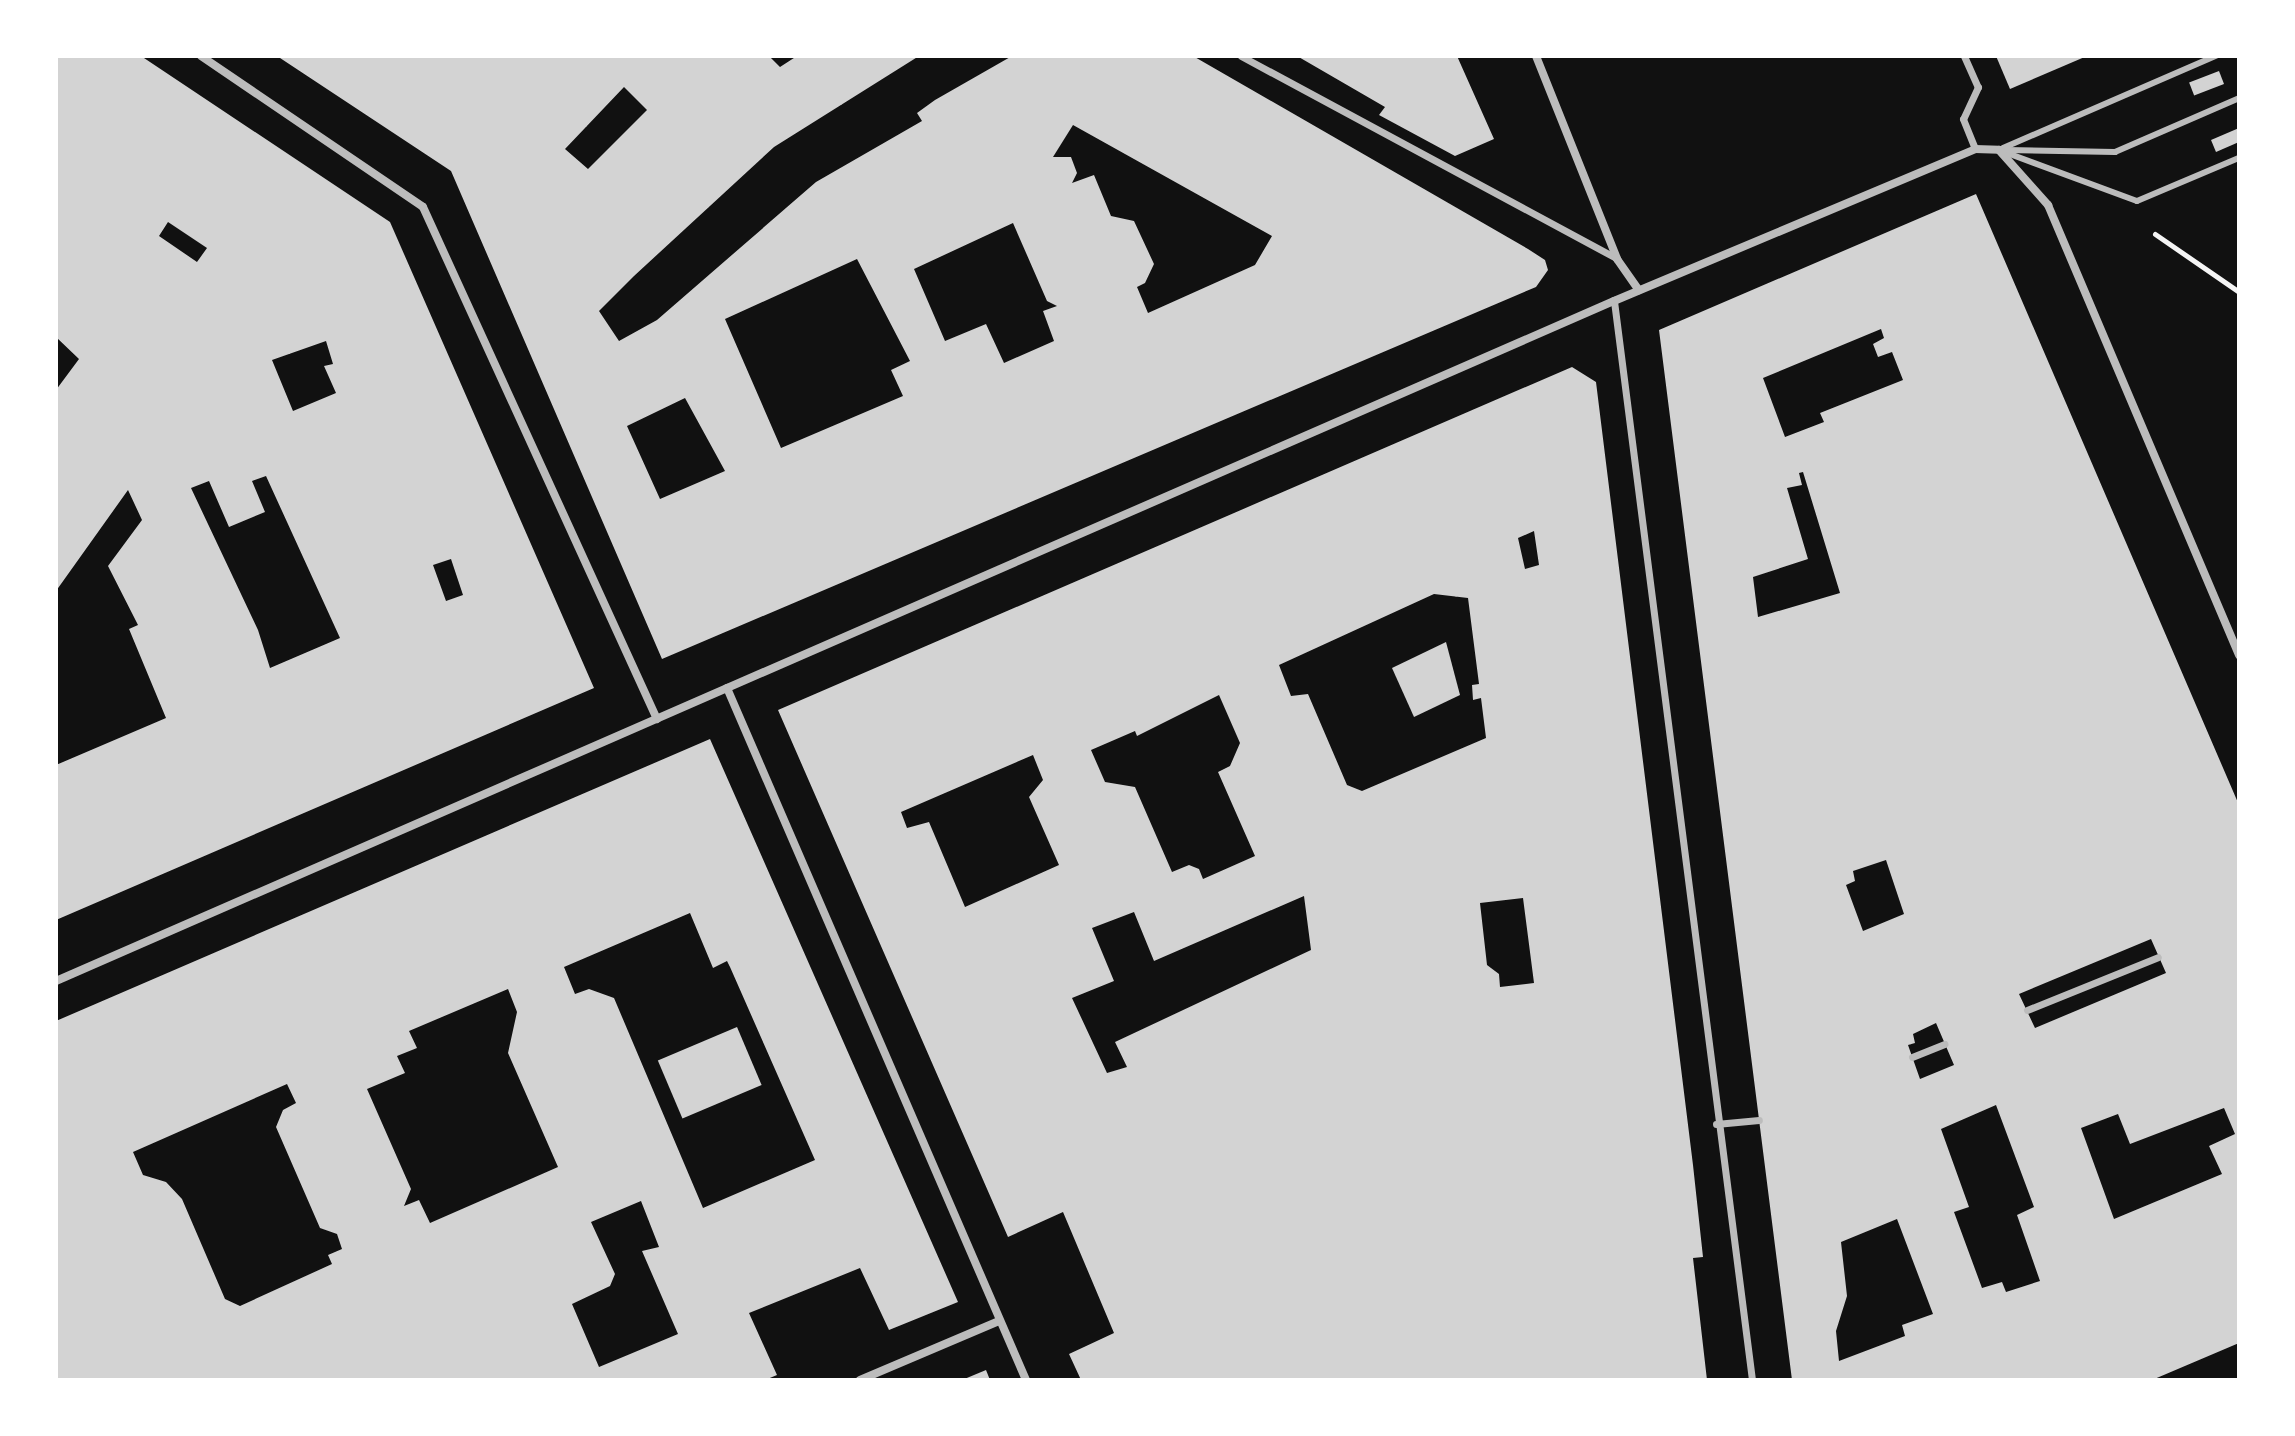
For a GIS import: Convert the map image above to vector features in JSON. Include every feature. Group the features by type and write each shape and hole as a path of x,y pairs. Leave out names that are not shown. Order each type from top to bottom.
{"street":[{"path":"201,56 423,207 657,719"},
{"path":"1241,56 1617,259"},
{"path":"1536,56 1617,259 1639,290"},
{"path":"1964,56 1978,87 1963,119 1975,149"},
{"path":"56,981 1639,290 1975,149 1999,150 2048,205 2239,655"},
{"path":"1614,301 1716,1124 1752,1380"},
{"path":"727,688 1026,1380"},
{"path":"2027,1010 2158,957"},
{"path":"1912,1057 1945,1044"},
{"path":"1716,1124 1759,1120"},
{"path":"860,1380 999,1321"}],"lane":[{"path":"1999,150 2216,56"},
{"path":"1999,150 2115,152 2239,98"},
{"path":"1999,150 2137,201 2239,158"}],"path":[{"path":"2151,231 2239,292"}],"building":[{"path":"56,56 141,56 390,222 594,688 56,920 56,765 166,718 129,629 138,625 108,566 142,520 128,490 56,591 56,390 79,359 56,337","holes":["168,222 207,248 197,262 159,236","326,341 333,364 324,366 336,393 293,411 272,360","266,476 340,638 270,668 258,630 191,488 209,481 229,527 265,512 252,481","451,559 463,595 446,601 433,565"]},
{"path":"277,56 769,56 780,67 797,56 919,56 774,147 634,276 599,311 619,341 657,320 816,182 922,121 917,113 935,100 1012,56 1193,56 1528,249 1545,260 1548,270 1536,287 662,659 451,171","holes":["624,87 647,110 588,169 565,149","1073,125 1272,236 1255,265 1148,313 1137,287 1145,283 1154,264 1134,221 1111,216 1094,175 1072,183 1077,173 1071,157 1053,157","1013,223 1047,301 1057,306 1043,311 1054,341 1004,363 986,324 945,341 914,269","857,259 910,361 891,370 903,396 781,448 725,319","685,398 725,471 660,499 627,426"]},
{"path":"1297,56 1457,56 1494,139 1455,156 1379,115 1385,107"},
{"path":"1996,56 2087,56 2010,89"},
{"path":"2219,71 2224,84 2194,96 2189,82"},
{"path":"2239,128 2239,142 2216,152 2211,140"},
{"path":"1976,194 2239,805 2239,1343 2152,1380 1792,1380 1659,330","holes":["1881,329 1884,338 1873,344 1878,357 1892,352 1903,380 1820,413 1824,422 1785,437 1763,378","1803,472 1840,593 1758,617 1753,577 1808,559 1787,488 1802,485 1799,473","1886,860 1904,914 1863,931 1846,885 1855,881 1853,871","2151,939 2166,973 2035,1028 2019,994","1936,1023 1954,1065 1920,1079 1908,1045 1915,1043 1913,1034","1996,1105 2034,1207 2017,1215 2040,1281 2006,1292 2002,1282 1982,1288 1954,1212 1969,1207 1941,1129","2224,1108 2235,1134 2209,1146 2222,1174 2114,1219 2081,1128 2118,1114 2130,1144","1897,1219 1933,1314 1902,1325 1905,1336 1839,1361 1836,1331 1847,1296 1841,1242"]},
{"path":"1572,367 1596,382 1693,1165 1703,1257 1693,1258 1707,1380 1081,1380 1069,1354 1114,1333 1063,1212 1008,1237 778,710","holes":["1534,531 1539,565 1525,569 1518,538","1434,594 1468,598 1479,684 1472,685 1473,700 1481,698 1486,738 1362,791 1347,785 1308,694 1291,696 1279,665","1219,695 1240,743 1230,766 1218,772 1255,856 1203,879 1199,869 1189,865 1172,872 1135,787 1105,782 1091,750 1135,731 1137,736","1033,755 1043,780 1029,797 1059,865 965,907 929,822 907,828 901,812","1304,896 1311,950 1115,1042 1127,1067 1107,1073 1072,998 1114,981 1092,928 1134,912 1154,961","1523,898 1534,983 1500,987 1499,974 1487,965 1480,903"]},
{"path":"1446,642 1460,695 1414,717 1392,668"},
{"path":"710,739 958,1302 889,1330 860,1268 749,1313 777,1375 765,1380 56,1380 56,1021","holes":["690,913 713,968 727,961 815,1160 703,1208 614,998 589,989 575,994 564,967","508,989 517,1012 508,1053 558,1167 430,1223 419,1200 404,1206 411,1189 367,1089 405,1073 397,1056 417,1048 409,1031","287,1084 296,1103 283,1110 276,1127 320,1228 337,1234 342,1249 328,1255 332,1264 240,1306 225,1299 182,1199 166,1182 143,1175 133,1152","641,1201 659,1247 642,1251 678,1334 599,1367 572,1304 610,1286 615,1274 591,1222"]},
{"path":"737,1027 762,1085 682,1119 658,1061"},
{"path":"986,1370 990,1380 962,1380"}]}
